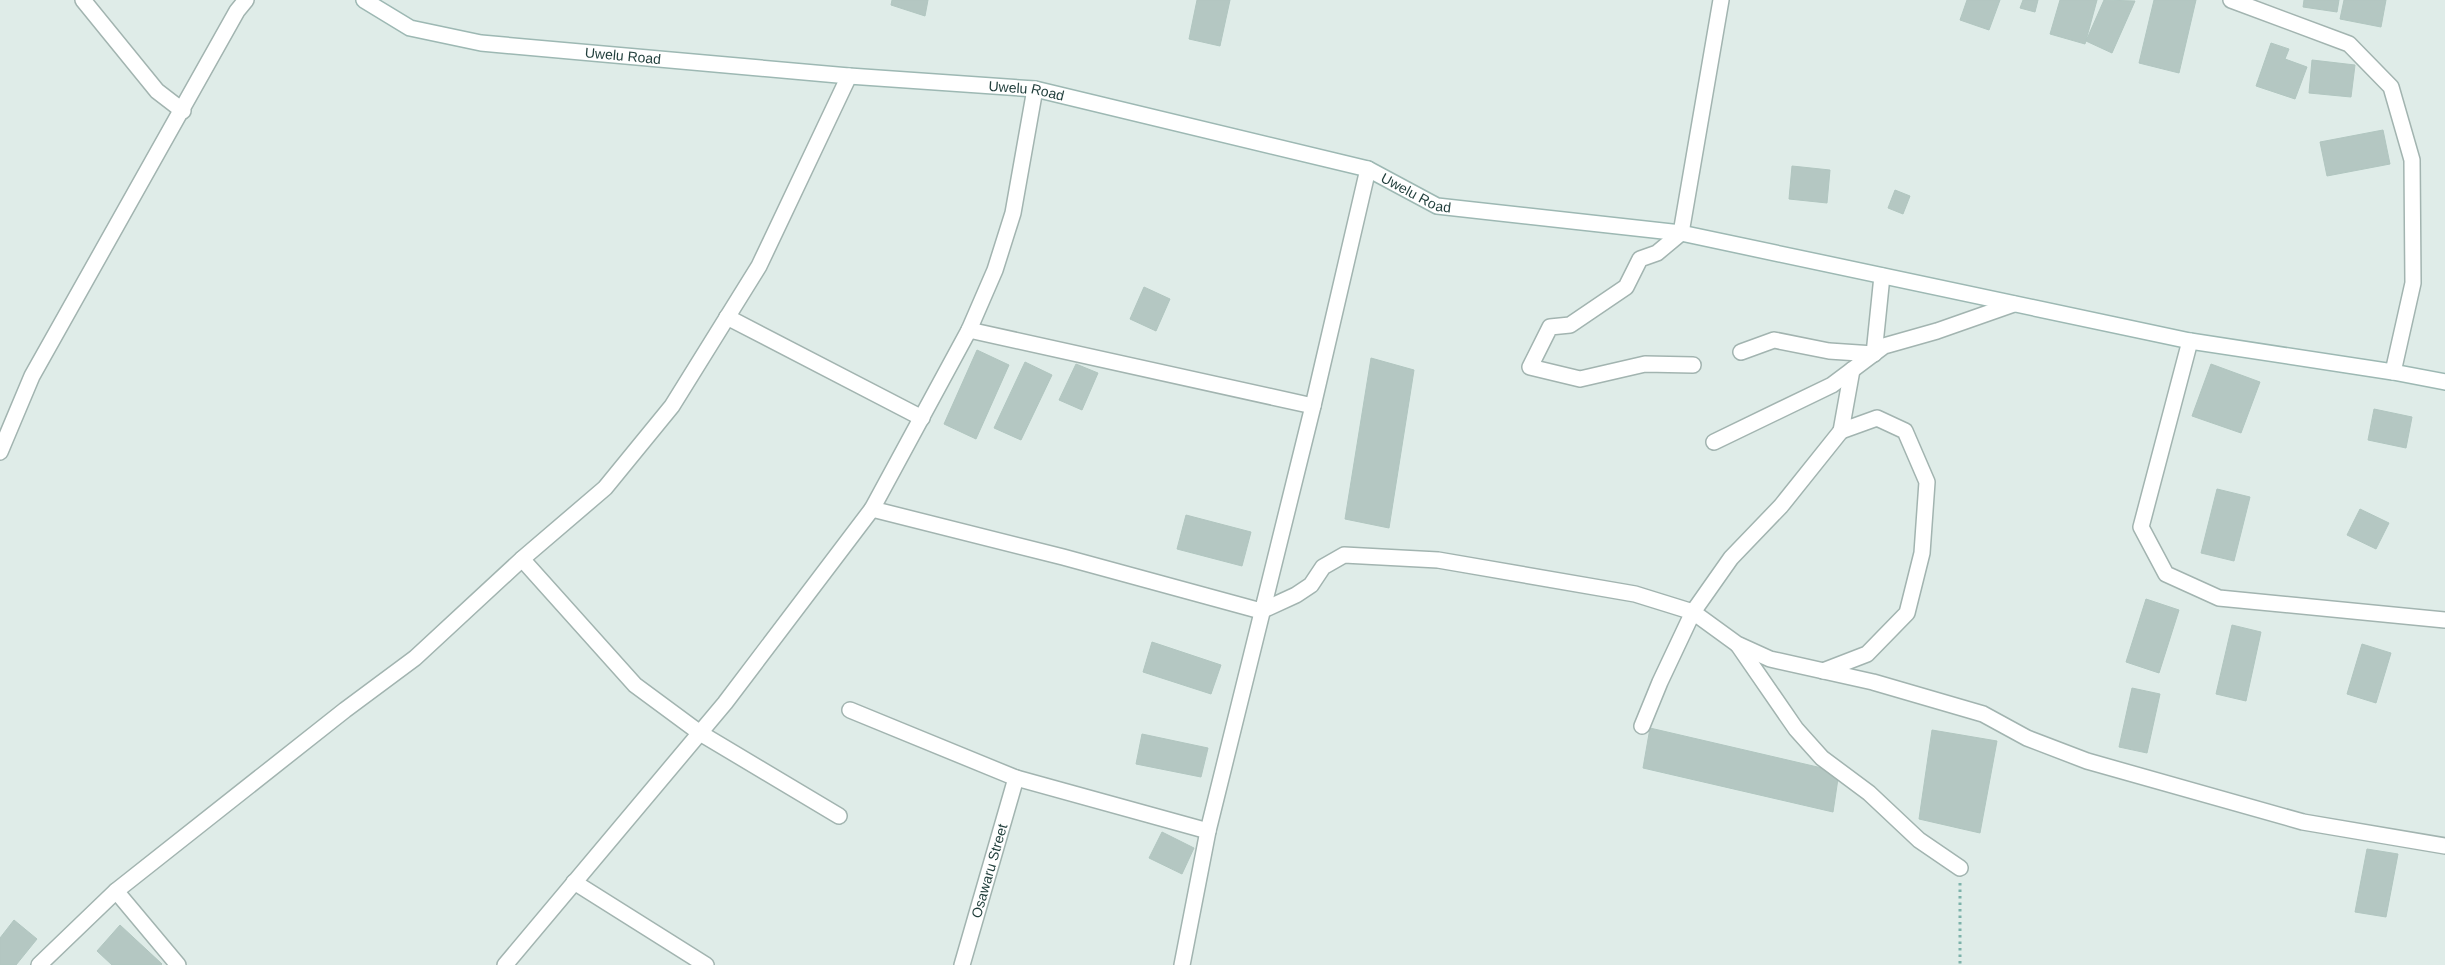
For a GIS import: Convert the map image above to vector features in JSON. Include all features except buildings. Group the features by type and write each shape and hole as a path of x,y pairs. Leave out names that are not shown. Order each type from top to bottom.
{"street":[{"path":"83,0 157,91 183,111"},
{"path":"0,452 32,376 183,111 237,11 246,0"},
{"name":"Uwelu Road","path":"364,0 410,28 481,43 849,76 1035,89 1368,169 1437,206 1682,233 2190,341 2393,372 2445,382"},
{"path":"1693,365 1645,364 1580,379 1530,367 1550,327 1570,325 1626,287 1640,258 1657,253 1682,233 1721,0"},
{"path":"2232,0 2350,44 2391,87 2412,160 2413,283 2393,372"},
{"path":"39,965 116,891 345,710 415,658 522,559 605,488 672,406 758,266 849,76"},
{"path":"505,965 700,733 872,510 969,330 995,270 1013,213 1035,89"},
{"path":"1182,965 1208,831 1261,611 1314,406 1368,169"},
{"path":"1874,354 1882,276"},
{"path":"1714,442 1832,386 1884,346 1937,331 2014,304"},
{"path":"727,317 922,418"},
{"path":"969,330 1314,406"},
{"path":"1741,352 1774,340 1828,351 1874,354"},
{"path":"2190,341 2140,527 2166,574 2219,598 2445,620"},
{"path":"1642,726 1660,682 1693,612 1731,558 1781,506 1841,430 1852,370"},
{"path":"1823,671 1867,654 1907,613 1923,544 1927,482 1905,431 1877,418 1841,430"},
{"path":"872,510 1063,557 1261,611 1296,595 1311,585 1323,567 1344,554 1438,560 1635,594 1693,612 1737,644 1770,659 1873,682 1983,714 2027,738 2087,761 2304,822 2445,846"},
{"path":"522,559 635,686 700,733 840,816"},
{"path":"1737,644 1796,729 1822,758 1869,793 1919,840 1960,868"},
{"path":"850,710 1016,778 1208,831"},
{"name":"Osawaru Street","path":"962,965 1016,778"},
{"path":"574,882 706,965"},
{"path":"116,891 178,965"}],"path":[{"path":"1960,868 1960,965"}]}
